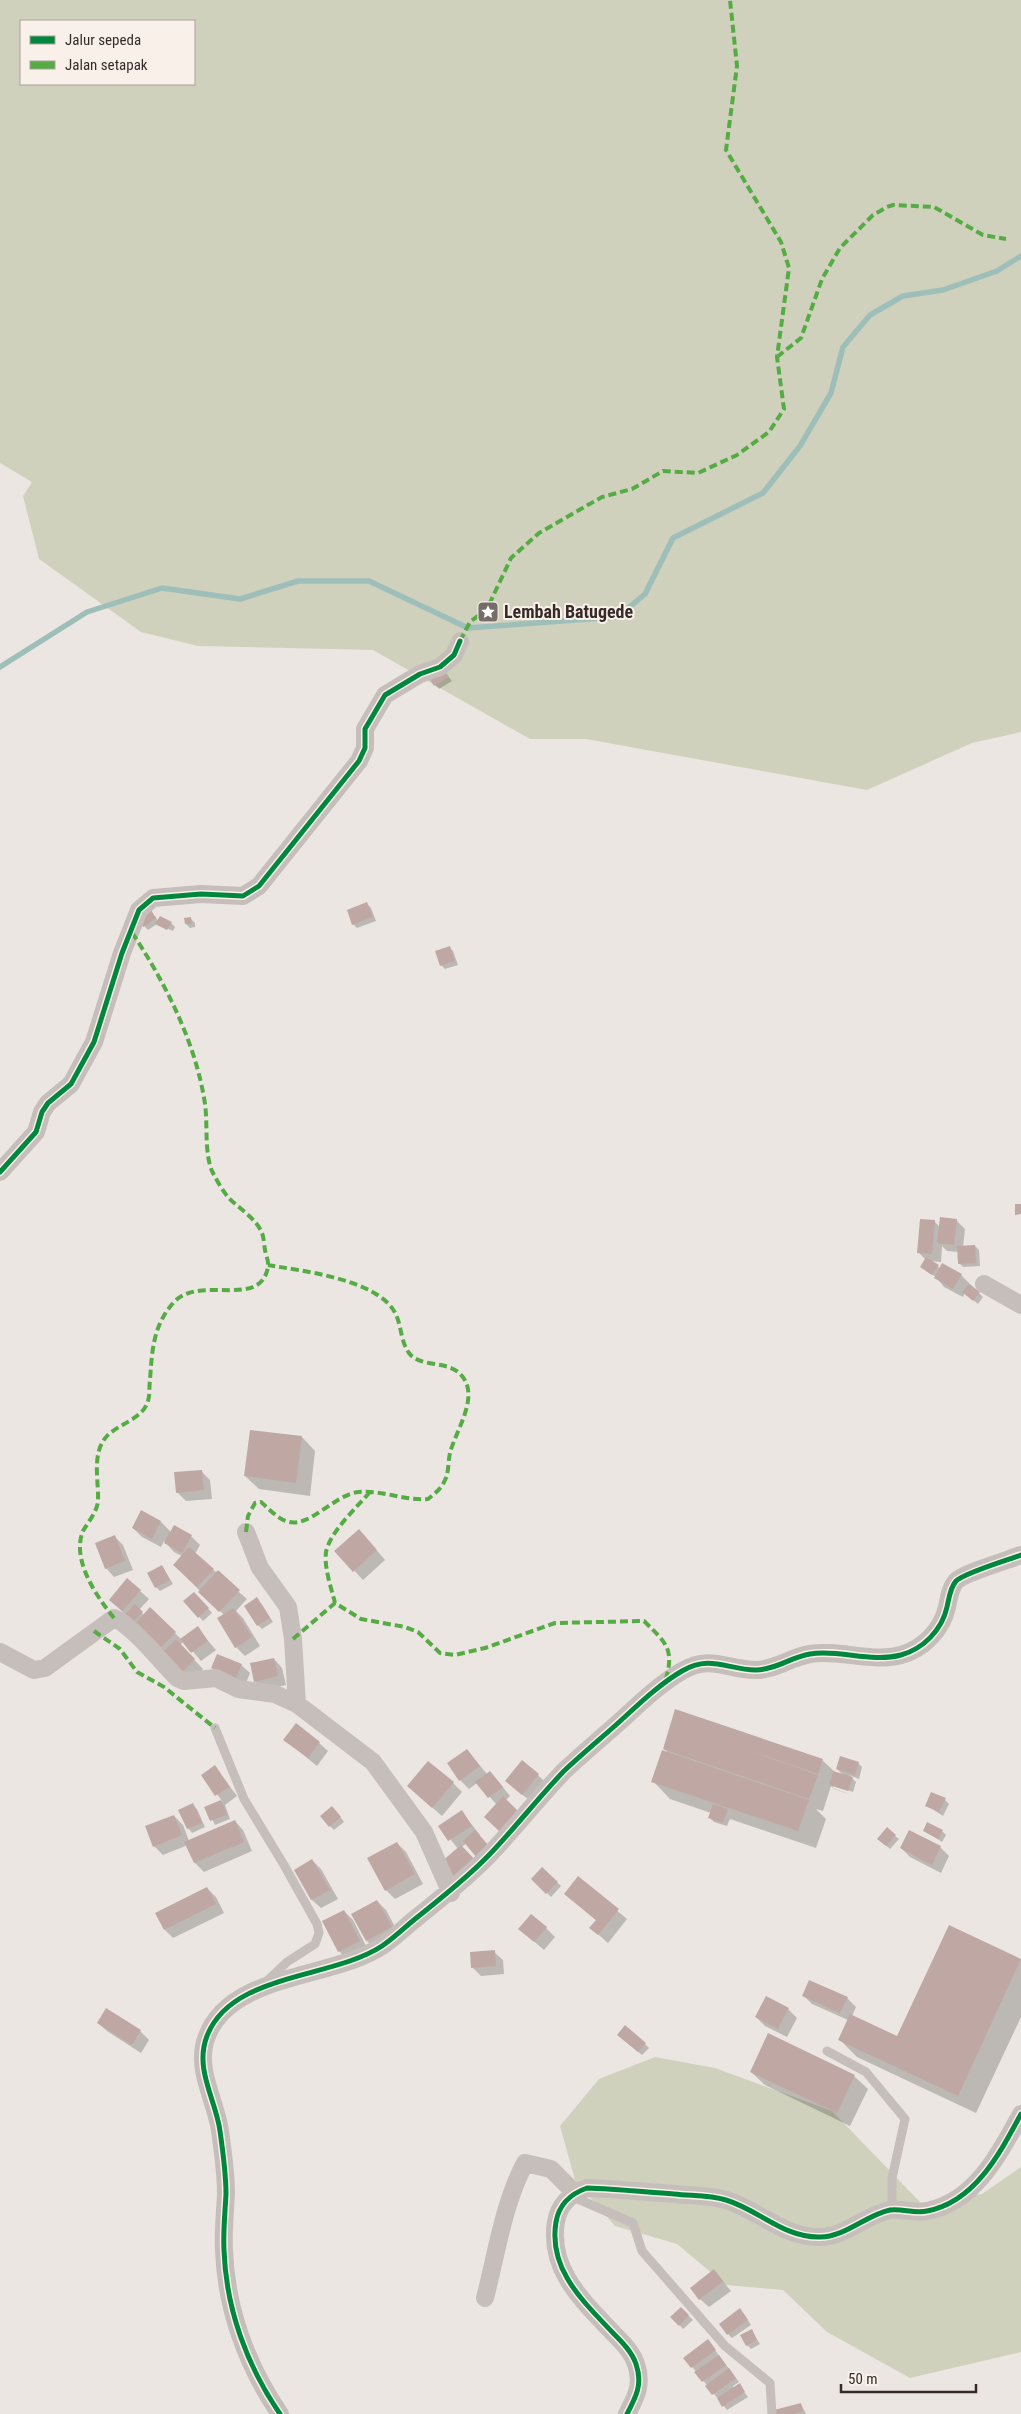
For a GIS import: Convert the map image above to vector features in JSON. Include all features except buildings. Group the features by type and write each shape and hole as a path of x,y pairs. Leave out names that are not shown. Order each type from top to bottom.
{"street":[{"path":"0,1172 36,1132 42,1112 48,1103 71,1084 94,1042 116,978 122,953 139,910 153,898 201,894 243,896 259,886 359,762 365,748 365,730 385,695 420,674 440,668 454,655 460,641"},
{"path":"984,1284 1021,1306"},
{"path":"246,1532 260,1568 288,1607 293,1639 297,1704"},
{"path":"280,2414 254,2373 234,2317 228,2290 224,2250 226,2190 220,2127 205,2078 202,2055 206,2036 216,2020 239,1998 258,1989 343,1964 379,1948 450,1892 491,1853 564,1771 648,1697 683,1670 699,1663 715,1662 745,1669 761,1670 814,1653 881,1657 903,1654 922,1644 941,1625 951,1588 962,1576 1021,1555"},
{"path":"0,1652 34,1670 45,1668 114,1618 121,1621 132,1631 177,1678 184,1681 216,1678 238,1689 275,1694 297,1704 373,1762 424,1832 450,1892"},
{"path":"627,2414 638,2393 640,2377 636,2362 627,2348 576,2293 564,2274 556,2254 554,2234 558,2214 572,2194 587,2188 707,2196 744,2206 776,2226 794,2234 822,2237 837,2234 892,2209 909,2213 926,2212 945,2207 960,2197 992,2164 1007,2142 1021,2114"},
{"path":"485,2298 506,2209 513,2187 526,2163 551,2169 572,2194"}],"lane":[{"path":"215,1728 244,1799 284,1865 319,1933 315,1944 287,1962 258,1989"},
{"path":"827,2051 866,2072 905,2119 892,2178 892,2209"},
{"path":"572,2194 633,2223 642,2251 725,2346 770,2383 772,2414"}],"green space":[{"path":"0,0 1021,0 1021,732 972,743 867,790 586,739 530,739 373,650 198,646 141,632 39,559 23,496 32,482 0,463"},
{"path":"655,2057 715,2068 832,2111 921,2203 982,2194 1021,2167 1021,2352 910,2378 827,2332 783,2290 726,2285 677,2244 615,2226 575,2180 560,2126 599,2079"}],"waterway":[{"path":"0,667 87,612 162,588 240,599 298,581 369,581 468,628 617,617 645,594 673,538 763,493 800,446 831,393 843,347 870,315 903,296 943,290 997,271 1021,256"}],"marked path":[{"path":"460,641 470,622 487,609 511,558 539,533 602,497 632,489 663,471 698,473 737,455 769,432 784,409 777,357 789,268 781,242 726,150 737,66 730,0"},
{"path":"777,357 801,338 822,279 840,248 873,215 887,207 893,205 934,207 983,235 1006,239"},
{"path":"114,1618 100,1600 88,1578 80,1554 80,1542 83,1531 94,1513 98,1501 97,1459 102,1443 107,1436 136,1417 145,1407 149,1396 155,1339 162,1320 174,1302 185,1294 199,1291 242,1290 254,1287 263,1280 268,1267 262,1233 251,1218 228,1197 212,1171 207,1147 206,1112 201,1081 187,1036 156,971 131,931"},
{"path":"246,1532 248,1516 255,1503 261,1502 279,1518 295,1522 304,1521 340,1499 359,1492 428,1499 443,1485 446,1479 450,1453 468,1401 468,1390 465,1381 458,1372 446,1366 419,1360 409,1353 404,1343 397,1316 385,1300 371,1291 337,1278 268,1265"},
{"path":"370,1492 338,1528 326,1552 327,1571 335,1603 361,1619 405,1627 418,1632 440,1653 455,1655 485,1648 555,1623 644,1621 667,1648 669,1662 665,1682"},
{"path":"293,1639 335,1603"},
{"path":"94,1631 120,1649 137,1672 164,1687 215,1728"}],"cycle path":[{"path":"0,1172 36,1132 42,1112 48,1103 71,1084 94,1042 122,953 139,910 153,898 201,894 243,896 259,886 359,761 365,748 365,729 385,695 420,674 440,667 454,655 460,641"},
{"path":"280,2414 268,2396 248,2357 240,2336 229,2294 224,2243 226,2194 224,2163 218,2119 207,2084 203,2060 207,2036 219,2015 237,2000 260,1989 361,1957 382,1946 480,1864 570,1765 648,1696 682,1671 692,1666 710,1663 756,1670 776,1666 810,1654 821,1653 878,1658 901,1655 917,1648 936,1631 941,1623 951,1590 956,1581 1021,1555"},
{"path":"627,2414 636,2396 639,2384 638,2371 634,2360 629,2351 580,2297 563,2270 557,2255 555,2239 557,2216 566,2200 575,2193 587,2188 713,2197 750,2210 795,2233 807,2236 829,2236 847,2230 872,2216 890,2210 927,2211 944,2206 959,2198 984,2174 1021,2114"}],"place":[{"name":"Lembah Batugede","path":"488,612"}]}
